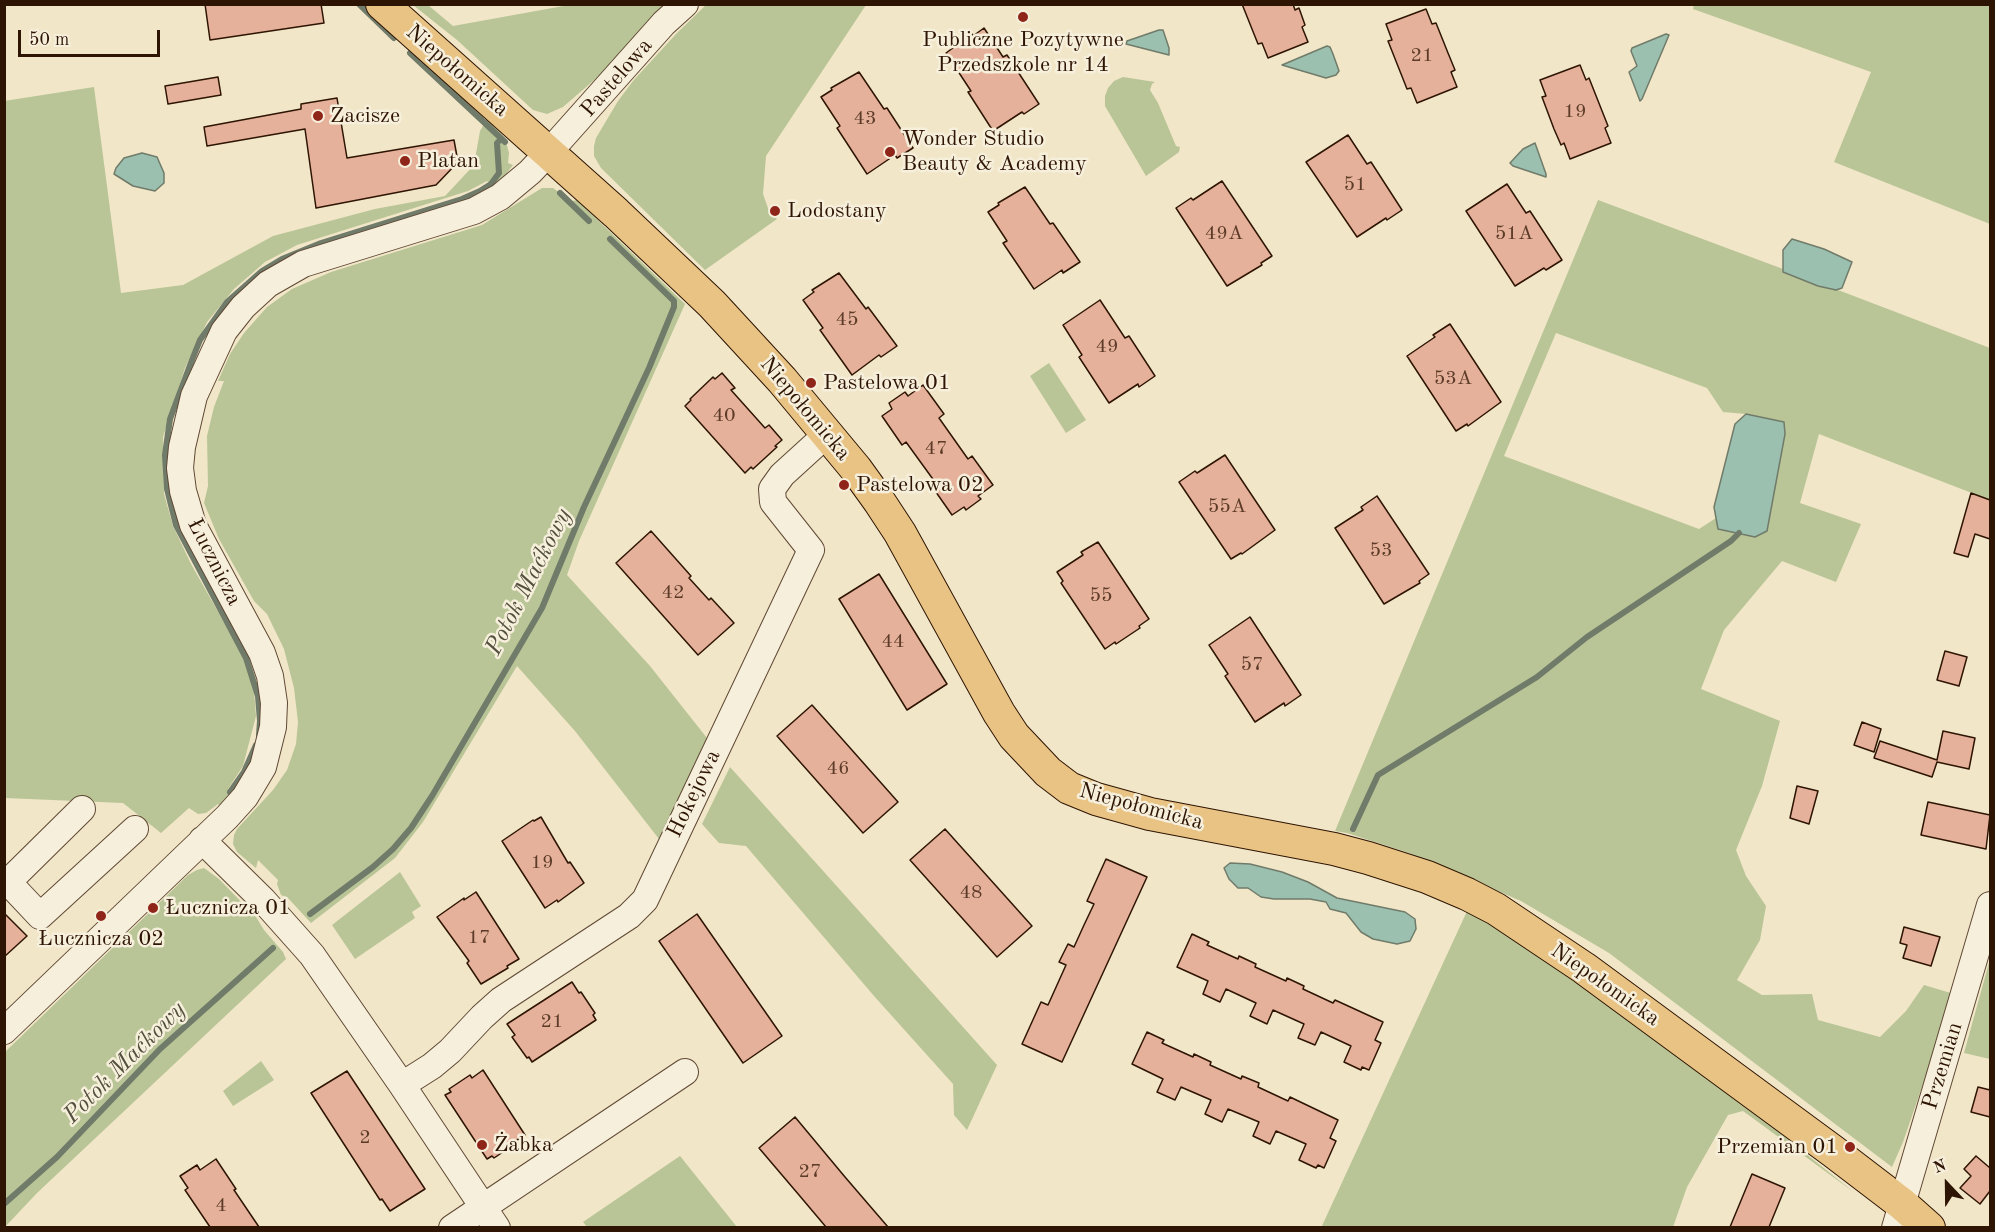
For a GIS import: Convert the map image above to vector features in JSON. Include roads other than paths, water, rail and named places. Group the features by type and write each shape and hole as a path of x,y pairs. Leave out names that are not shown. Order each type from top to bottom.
{"main road":[{"name":"Niepołomicka","path":"382,4 549,152 724,315 856,469 900,533 999,713 1014,736 1048,772 1069,788 1096,799 1150,813 1334,849 1427,877 1467,894 1496,909 1584,969 1898,1216 1929,1227"}],"street":[{"name":"Pastelowa","path":"549,152 664,23 685,4"},
{"name":"Łucznicza","path":"4,1031 245,797 263,767 273,727 274,703 270,676 262,653 193,525 183,491 180,468 187,416 224,332 243,307 268,284 282,275 328,255 474,211 500,196 530,172 549,152"},
{"name":"Hokejowa","path":"402,1085 432,1066 450,1051 501,1000 629,916 645,900 811,550 773,502 772,489 782,475 827,434"},
{"path":"82,809 6,882 40,916 135,829"},
{"path":"202,840 270,908 312,955 490,1217"},
{"name":"Przemian","path":"1898,1216 1990,905"},
{"path":"452,1227 490,1217 685,1072"}],"waterway":[{"name":"Potok Maćkowy","path":"359,4 394,38"},
{"name":"Potok Maćkowy","path":"410,53 505,142"},
{"path":"259,735 258,696 246,658 176,525 167,489 165,455 170,419 200,340 227,302 262,271 282,259 321,243 462,199 491,184 499,173 497,143 501,139"},
{"name":"Potok Maćkowy","path":"560,193 589,221"},
{"name":"Potok Maćkowy","path":"310,914 373,867 393,849 411,828 432,796 542,608 584,507 649,368 674,307 674,301 610,239"},
{"path":"1353,829 1378,775 1537,677 1587,637 1731,541 1739,533"},
{"path":"230,792 244,772 256,745"},
{"name":"Potok Maćkowy","path":"4,1204 57,1157 160,1049 273,948"}],"place":[{"name":"Publiczne Pozytywne Przedszkole nr 14","path":"1023,17"},
{"name":"Zacisze","path":"318,116"},
{"name":"Wonder Studio Beauty & Academy","path":"890,152"},
{"name":"Platan","path":"405,161"},
{"name":"Lodostany","path":"775,211"},
{"name":"Pastelowa 01","path":"811,383"},
{"name":"Pastelowa 02","path":"844,485"},
{"name":"Łucznicza 01","path":"153,908"},
{"name":"Łucznicza 02","path":"101,916"},
{"name":"Żabka","path":"482,1145"},
{"name":"Przemian 01","path":"1850,1147"}]}
